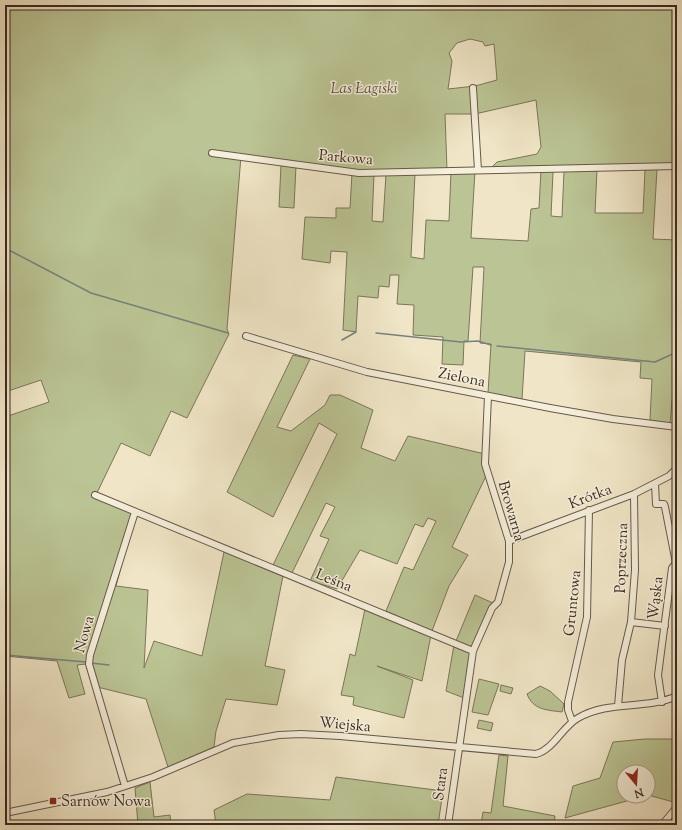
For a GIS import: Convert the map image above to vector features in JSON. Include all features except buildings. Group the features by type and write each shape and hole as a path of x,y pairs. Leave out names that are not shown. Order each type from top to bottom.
{"street":[{"path":"473,88 478,170"},
{"name":"Parkowa","path":"212,153 359,173 677,166"},
{"name":"Zielona","path":"246,336 367,372 613,419 677,427"},
{"name":"Browarna","path":"473,651 492,608 498,602 509,562 509,541 485,464 488,396"},
{"name":"Krótka","path":"509,541 634,494 669,476 677,468"},
{"name":"Wąska","path":"655,484 656,504 664,504 676,563 672,568 674,591 665,626 658,675 662,702"},
{"name":"Poprzeczna","path":"618,706 622,660 631,622 635,570 634,494"},
{"name":"Leśna","path":"95,495 473,651"},
{"name":"Gruntowa","path":"572,721 568,710 568,702 587,617 589,510"},
{"name":"Nowa","path":"125,786 89,664 90,655 135,512"},
{"path":"631,622 665,626"},
{"path":"459,747 473,651"},
{"name":"Wiejska","path":"5,814 83,798 125,786 153,777 223,747 268,736 290,734 332,736 536,754 547,749 572,721 590,712 618,706 662,702 677,696"},
{"name":"Stara","path":"448,825 459,747"},
{"path":"662,825 677,807"}],"green space":[{"name":"Las Łagiski","path":"5,5 677,5 677,164 492,167 497,162 537,154 541,147 536,100 475,114 445,114 447,170 360,172 241,156 227,329 229,334 187,418 171,411 150,456 121,443 95,497 135,515 116,586 148,590 144,668 154,641 202,656 224,552 283,576 265,666 285,670 277,705 226,699 216,731 214,747 168,767 146,699 93,686 86,664 77,665 85,694 69,698 57,661 5,656 5,417 49,402 41,380 5,392","holes":["470,39 483,42 485,46 494,44 497,80 475,86 448,89 452,61 449,53 457,43"]},
{"path":"281,165 296,166 294,208 279,207"},
{"path":"657,169 653,239 677,240 677,400 672,400 670,424 650,420 652,379 640,378 641,362 525,351 522,399 488,393 491,344 480,343 484,267 473,267 468,341 464,341 463,365 442,364 443,337 413,335 414,305 397,304 399,275 390,275 389,287 379,286 378,298 358,296 356,332 343,330 347,252 331,251 330,263 302,259 305,217 336,218 336,208 350,208 352,173 374,175 372,221 383,222 386,174 415,174 411,257 424,259 426,220 449,221 451,172 475,171 471,238 528,241 531,209 539,208 541,170 553,172 551,216 562,217 564,171 597,170 595,213 643,213 645,170"},
{"path":"293,355 310,359 277,427 291,431 325,405 330,395 340,395 373,410 361,448 395,461 408,436 485,454 486,476 452,547 468,555 449,586 432,631 386,611 404,567 413,570 436,521 428,518 423,527 415,524 397,564 360,550 337,589 310,581 329,539 320,536 335,507 326,503 292,573 273,565 337,434 319,423 273,517 227,492"},
{"path":"475,595 493,603 474,645 469,647 456,641"},
{"path":"365,609 431,635 422,681 377,666 413,680 404,718 353,705 354,697 341,695 350,654 355,656"},
{"path":"454,645 470,653 464,698 446,691"},
{"path":"479,679 499,684 488,715 472,712"},
{"path":"501,685 513,688 511,694 500,691"},
{"path":"540,686 550,691 564,704 562,712 541,708 533,703 527,694"},
{"path":"479,720 493,723 491,731 477,728"},
{"path":"645,739 677,739 677,803 656,797 656,764 616,764 616,804 565,818 573,786 600,778 613,742"},
{"path":"499,755 508,756 503,806 555,816 554,825 481,825 483,812 491,813"},
{"path":"336,777 443,791 438,825 216,825 214,810 247,794 330,800"},
{"path":"150,782 154,817 170,815 171,825 138,825 135,788"},
{"path":"677,812 677,825 670,825 669,821"}],"waterway":[{"path":"5,248 91,293 228,333"},
{"path":"342,340 356,332"},
{"path":"376,333 461,342 478,341 491,345"},
{"path":"497,346 655,362 677,352"},
{"path":"5,655 86,662"},
{"path":"91,663 109,665"},
{"path":"668,825 677,813"}],"place":[{"name":"Sarnów Nowa","path":"53,801"}]}
